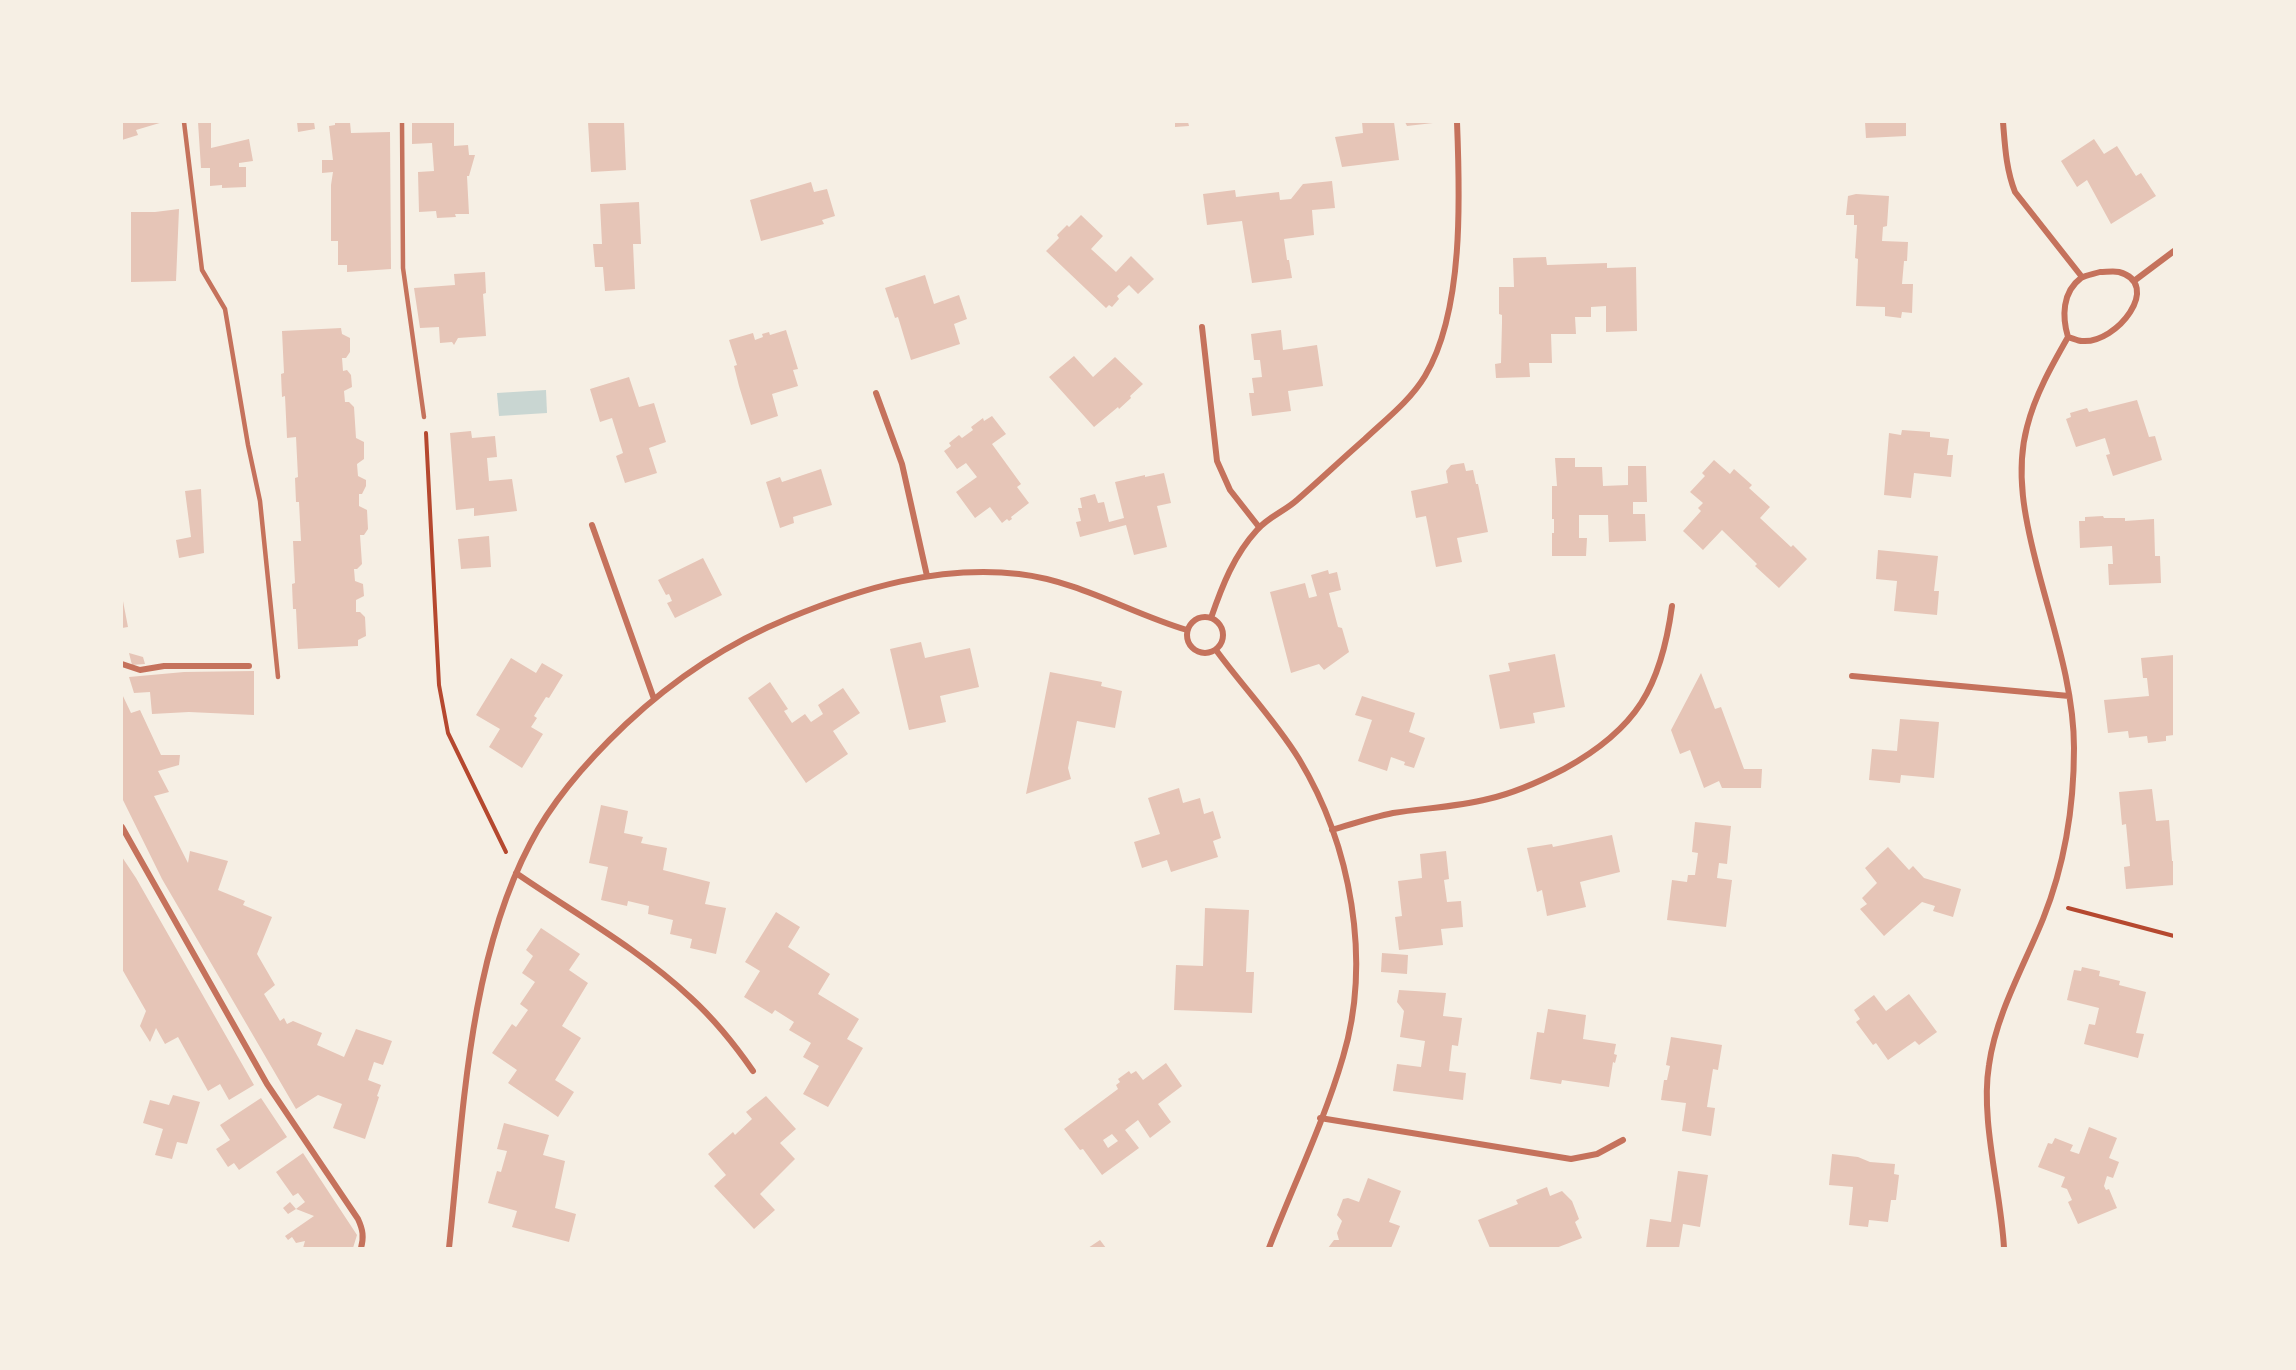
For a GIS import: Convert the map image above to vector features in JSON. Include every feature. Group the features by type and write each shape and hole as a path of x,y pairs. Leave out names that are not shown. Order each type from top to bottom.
{"street":[{"path":"1211,618 1232,565 1259,527 1296,501 1347,455 1402,404 1425,376 1442,333 1453,283 1458,227 1457,122"},
{"path":"2003,122 2005,156 2015,192 2082,278"},
{"path":"2134,281 2175,251"},
{"path":"2004,1248 1988,1111 1989,1065 2002,1019 2048,903 2064,852 2072,801 2074,746 2069,696 2024,510 2022,470 2026,428 2033,405 2068,337 2064,322 2064,306 2072,288 2082,278 2100,272 2120,272 2134,281 2137,291 2136,302 2118,328 2102,338 2082,341 2068,337"},
{"path":"1202,327 1217,461 1230,490 1259,527"},
{"path":"876,393 902,464 927,576"},
{"path":"592,525 654,699"},
{"path":"449,1248 460,1131 471,1048 491,946 516,873 531,841 568,786 607,742 654,699 717,653 766,628 857,592 927,576 992,573 1042,578 1092,592 1160,622 1187,630"},
{"path":"1332,830 1392,813 1462,804 1504,795 1540,782 1593,753 1620,730 1638,708 1659,668 1672,606"},
{"path":"1211,618 1218,622 1224,637 1216,650 1208,654 1198,653 1191,648 1186,639 1187,630 1196,619 1211,618"},
{"path":"1216,650 1266,712 1299,760 1313,786 1332,830 1352,912 1356,941 1349,1031 1343,1057 1269,1248"},
{"path":"122,664 140,670 164,666 249,666"},
{"path":"1852,676 2069,696"},
{"path":"122,827 267,1084 358,1219 363,1230 364,1240 361,1248"},
{"path":"516,873 668,978 714,1022 753,1071"},
{"path":"1320,1118 1571,1159 1597,1155 1623,1140"}],"lane":[{"path":"184,122 202,270 225,309 260,501 278,677"},
{"path":"402,122 403,268 424,417"}],"path":[{"path":"424,417 439,685 443,711 453,743 516,873"},
{"path":"2048,903 2175,936"}],"shaded area":[{"path":"546,390 547,413 499,416 497,393"}],"building":[{"path":"122,122 163,122 136,130 138,135 122,140"},
{"path":"198,122 211,122 211,148 249,139 253,161 239,163 239,167 246,167 246,187 210,186 210,168 201,168"},
{"path":"297,122 314,122 315,129 298,132"},
{"path":"335,122 350,122 351,133 390,132 391,269 347,272 347,265 338,265 338,241 331,241 333,172 322,173 322,160 333,160 329,126 335,125"},
{"path":"412,122 454,122 454,146 468,145 469,155 475,155 469,176 467,176 469,214 437,218 436,211 419,212 418,172 434,171 432,143 412,144"},
{"path":"588,122 624,122 626,170 591,172"},
{"path":"1175,122 1188,122 1189,126 1175,127"},
{"path":"1362,122 1394,122 1399,160 1342,167 1335,137 1363,133"},
{"path":"1405,122 1433,122 1433,123 1407,126"},
{"path":"1865,122 1906,122 1906,136 1866,138"},
{"path":"2094,139 2104,154 2117,146 2136,176 2141,173 2156,196 2111,224 2087,180 2077,187 2061,161"},
{"path":"1332,181 1335,208 1312,210 1314,235 1284,239 1292,278 1252,283 1242,221 1207,225 1203,194 1235,190 1236,197 1279,192 1280,200 1291,199 1303,184"},
{"path":"811,182 814,192 827,189 835,216 822,220 824,224 761,241 750,200"},
{"path":"1856,194 1889,196 1887,226 1883,227 1882,241 1908,242 1902,284 1913,284 1912,313 1902,312 1901,318 1885,316 1885,307 1856,306 1857,225 1854,225 1854,215 1846,215 1848,196"},
{"path":"639,202 641,244 633,244 635,289 605,291 603,267 595,267 593,244 602,244 600,204"},
{"path":"179,209 176,281 131,282 131,212"},
{"path":"1081,215 1103,236 1091,249 1116,272 1131,256 1154,279 1138,294 1129,285 1117,296 1119,299 1112,307 1109,305 1106,308 1046,251 1059,238 1057,235"},
{"path":"1546,257 1547,265 1607,263 1607,268 1636,267 1637,331 1606,332 1606,306 1591,307 1591,317 1575,317 1576,334 1551,334 1552,363 1529,363 1530,377 1496,378 1495,364 1501,363 1502,315 1499,314 1499,287 1514,287 1513,258"},
{"path":"485,272 486,293 483,294 486,336 458,338 454,345 452,342 440,343 439,327 420,328 414,288 455,285 454,274"},
{"path":"925,275 934,304 959,295 967,319 954,324 960,344 911,360 898,317 895,318 885,288"},
{"path":"341,328 342,334 350,338 350,352 346,358 342,358 343,371 347,370 351,375 352,387 344,391 345,402 349,402 354,407 356,438 364,442 364,459 357,464 358,476 366,480 362,494 359,494 359,506 367,510 368,529 364,535 360,535 362,564 354,569 355,581 363,584 364,596 356,600 356,612 360,612 365,617 366,636 358,640 358,646 298,649 292,584 295,583 293,541 301,541 299,502 296,502 295,478 298,477 296,437 287,438 285,396 282,397 281,374 284,373 282,331"},
{"path":"786,330 798,369 793,370 798,386 772,394 778,416 751,425 739,386 734,366 737,365 729,340 753,333 755,340 763,337 762,334 769,332 770,335"},
{"path":"1281,330 1283,350 1317,345 1323,386 1288,391 1291,411 1252,416 1249,393 1254,393 1252,378 1262,377 1260,360 1254,360 1251,334"},
{"path":"1074,356 1093,377 1115,357 1143,384 1119,409 1118,407 1094,427 1049,377"},
{"path":"629,377 639,407 654,403 666,442 649,448 657,473 625,483 616,456 623,453 612,418 600,422 590,389"},
{"path":"2137,400 2149,437 2155,436 2162,460 2113,476 2106,455 2110,454 2105,438 2076,447 2066,419 2071,417 2070,413 2087,408 2089,412"},
{"path":"992,416 1006,434 992,444 1021,484 1017,487 1029,503 1011,517 1012,519 1009,521 1007,519 1002,523 990,507 975,518 956,492 977,477 966,463 957,469 944,451 951,446 949,443 959,435 962,438 983,418 984,421"},
{"path":"1902,430 1930,432 1930,437 1949,439 1947,455 1953,455 1951,477 1914,473 1911,498 1884,495 1889,433 1901,435"},
{"path":"471,431 472,438 495,436 497,457 487,458 489,481 512,479 517,511 474,516 474,508 456,510 450,433"},
{"path":"1555,458 1575,458 1575,467 1602,467 1603,486 1628,485 1628,466 1646,466 1647,502 1633,502 1633,514 1645,514 1646,541 1609,542 1608,515 1579,515 1579,538 1587,538 1586,556 1552,556 1554,519 1552,519 1552,486 1557,486"},
{"path":"1714,460 1730,474 1734,469 1752,485 1749,488 1770,507 1760,518 1807,559 1779,588 1722,530 1703,550 1683,531 1701,511 1698,508 1703,503 1690,492 1705,476 1702,473"},
{"path":"1464,463 1466,471 1473,470 1476,484 1478,484 1488,532 1457,538 1462,562 1436,567 1426,516 1416,518 1411,491 1448,483 1446,471 1451,465"},
{"path":"821,469 832,505 793,517 794,523 780,528 766,482 780,477 782,482"},
{"path":"1164,473 1171,503 1157,506 1167,547 1134,555 1126,525 1080,537 1076,522 1081,521 1078,508 1082,508 1080,498 1095,494 1098,503 1104,502 1109,522 1124,518 1115,482"},
{"path":"201,489 204,553 179,558 176,540 191,537 185,491"},
{"path":"2103,516 2104,518 2125,518 2125,521 2154,519 2155,556 2160,556 2161,583 2109,585 2108,564 2113,564 2112,546 2080,548 2079,521 2085,521 2085,517"},
{"path":"489,536 491,567 461,569 458,539"},
{"path":"1878,550 1938,556 1934,591 1939,591 1937,615 1894,611 1897,581 1876,579"},
{"path":"703,558 722,595 675,618 667,603 672,601 669,594 666,595 658,580"},
{"path":"1328,570 1329,574 1337,572 1341,590 1329,593 1338,627 1342,628 1349,652 1324,670 1319,664 1291,673 1270,592 1305,583 1309,598 1317,596 1311,575"},
{"path":"122,596 128,627 122,628"},
{"path":"921,642 925,658 970,648 979,687 940,696 946,722 909,730 890,649"},
{"path":"129,653 143,657 145,664 132,665"},
{"path":"1555,654 1565,707 1533,713 1535,723 1500,729 1489,675 1510,671 1508,663"},
{"path":"2174,655 2174,735 2166,736 2166,741 2148,743 2147,736 2129,738 2128,731 2108,733 2104,700 2149,696 2147,678 2143,678 2141,658"},
{"path":"511,658 536,673 542,663 563,675 549,698 546,697 534,716 537,718 531,727 543,734 522,768 489,747 500,729 476,715"},
{"path":"254,671 254,715 189,712 152,714 150,692 134,693 129,677 184,672"},
{"path":"1050,672 1102,682 1101,686 1122,691 1115,728 1077,721 1068,768 1071,779 1026,794"},
{"path":"1701,673 1715,709 1721,707 1744,769 1762,769 1761,788 1722,788 1719,781 1704,788 1690,750 1680,754 1671,730"},
{"path":"770,682 788,709 784,711 792,723 805,714 811,722 823,714 818,705 843,688 860,713 833,731 848,754 806,783 748,698"},
{"path":"122,694 131,713 140,710 161,755 180,755 179,765 158,771 169,792 154,796 188,863 190,851 228,861 218,890 245,901 243,905 272,917 257,954 275,985 264,994 280,1021 284,1018 287,1024 293,1021 322,1033 317,1045 344,1057 356,1029 392,1041 383,1065 374,1062 368,1080 381,1085 365,1139 333,1128 342,1104 318,1095 296,1109 162,879 122,798"},
{"path":"1362,696 1415,713 1409,732 1425,738 1414,768 1391,757 1387,771 1358,761 1372,720 1355,715"},
{"path":"1900,719 1939,722 1934,778 1901,775 1900,783 1869,780 1872,749 1897,751"},
{"path":"1179,788 1183,803 1200,798 1204,814 1213,811 1221,838 1213,841 1218,857 1171,872 1167,860 1142,868 1134,842 1160,834 1148,798"},
{"path":"2152,789 2156,821 2169,820 2172,861 2174,861 2174,885 2126,889 2124,867 2130,866 2126,824 2122,825 2119,792"},
{"path":"601,805 628,811 624,833 643,837 641,843 667,848 663,870 710,882 705,904 726,908 716,954 690,948 692,939 670,934 673,920 648,914 649,906 628,901 627,906 601,900 608,867 589,863"},
{"path":"1695,822 1731,826 1727,864 1719,863 1717,878 1732,880 1726,927 1667,920 1672,880 1687,882 1688,875 1695,875 1698,853 1692,852"},
{"path":"1612,835 1620,872 1580,882 1586,907 1547,916 1542,890 1537,892 1527,848 1552,844 1553,847"},
{"path":"1888,847 1909,870 1913,866 1924,878 1961,889 1953,917 1933,911 1935,906 1922,902 1884,936 1860,909 1867,904 1862,898 1877,883 1865,868"},
{"path":"1446,851 1449,879 1444,880 1447,902 1461,901 1463,927 1441,929 1443,945 1399,950 1395,917 1402,916 1398,881 1422,878 1420,854"},
{"path":"122,857 254,1085 229,1100 220,1084 208,1091 178,1037 165,1044 156,1028 150,1042 140,1026 146,1011 122,969"},
{"path":"1205,908 1249,910 1246,972 1254,972 1252,1013 1174,1010 1176,965 1203,966"},
{"path":"776,912 800,927 788,947 830,974 818,994 859,1019 847,1039 863,1048 828,1107 803,1094 819,1066 803,1057 811,1043 789,1030 794,1022 775,1010 772,1014 744,997 760,971 745,962"},
{"path":"541,928 580,954 569,970 588,983 562,1026 581,1038 555,1080 574,1092 558,1117 508,1083 517,1070 492,1053 512,1024 516,1027 528,1010 520,1004 535,982 522,973 533,956 526,950"},
{"path":"1382,953 1408,955 1407,974 1381,972"},
{"path":"2082,967 2100,971 2099,976 2120,981 2119,985 2146,992 2136,1033 2144,1034 2138,1058 2084,1044 2089,1024 2095,1025 2099,1008 2067,1000 2074,970 2081,971"},
{"path":"1399,990 1446,993 1443,1016 1462,1018 1458,1046 1452,1045 1449,1071 1466,1073 1463,1100 1393,1091 1397,1064 1421,1067 1425,1041 1400,1037 1404,1011 1397,1002"},
{"path":"1909,994 1937,1032 1919,1045 1915,1041 1888,1060 1876,1043 1873,1045 1856,1022 1860,1019 1854,1010 1874,995 1886,1011"},
{"path":"1548,1009 1586,1015 1583,1039 1616,1044 1614,1054 1617,1055 1615,1063 1613,1062 1609,1087 1562,1080 1561,1084 1530,1079 1537,1032 1544,1033"},
{"path":"1671,1037 1722,1045 1718,1070 1713,1069 1707,1107 1715,1108 1711,1136 1682,1131 1686,1103 1661,1100 1664,1080 1667,1080 1670,1066 1666,1065"},
{"path":"1166,1063 1182,1086 1158,1104 1171,1122 1150,1138 1138,1120 1125,1130 1139,1148 1102,1175 1083,1149 1080,1150 1064,1129 1118,1089 1116,1085 1120,1082 1118,1079 1129,1071 1131,1074 1136,1071 1143,1080","holes":["1112,1134 1118,1141 1108,1148 1103,1140"]},
{"path":"173,1095 200,1102 187,1144 177,1142 172,1159 155,1155 163,1129 143,1123 150,1100 169,1105"},
{"path":"766,1096 796,1129 780,1143 795,1159 760,1194 775,1210 754,1229 714,1186 726,1175 708,1154 733,1132 735,1135 752,1119 746,1112"},
{"path":"261,1098 287,1137 239,1170 234,1163 228,1167 216,1149 230,1140 220,1125"},
{"path":"504,1123 549,1135 543,1155 565,1161 555,1208 576,1214 569,1242 512,1227 517,1211 488,1203 497,1171 501,1172 507,1151 497,1149"},
{"path":"2089,1127 2117,1138 2109,1158 2119,1162 2113,1178 2107,1176 2104,1186 2106,1190 2109,1189 2117,1208 2078,1224 2068,1202 2072,1200 2067,1189 2061,1187 2065,1177 2038,1167 2048,1143 2052,1144 2055,1138 2073,1145 2070,1151 2079,1154"},
{"path":"303,1153 357,1235 353,1248 303,1248 305,1241 296,1243 292,1237 288,1240 285,1236 314,1216 296,1209 305,1202 298,1193 293,1196 276,1172"},
{"path":"1832,1154 1858,1157 1870,1162 1895,1164 1894,1174 1899,1175 1896,1200 1891,1200 1888,1222 1869,1220 1868,1227 1849,1225 1853,1187 1829,1185"},
{"path":"1678,1171 1708,1175 1700,1227 1683,1224 1679,1248 1646,1248 1650,1219 1671,1222"},
{"path":"1368,1178 1401,1191 1389,1222 1400,1226 1391,1248 1328,1248 1334,1240 1339,1240 1337,1233 1342,1221 1337,1215 1343,1199 1348,1198 1359,1202"},
{"path":"1547,1187 1550,1196 1562,1191 1572,1201 1579,1219 1575,1222 1582,1238 1556,1248 1490,1248 1478,1220 1518,1204 1516,1200"},
{"path":"290,1202 296,1209 288,1214 283,1208"},
{"path":"1100,1240 1106,1248 1088,1248"}]}
